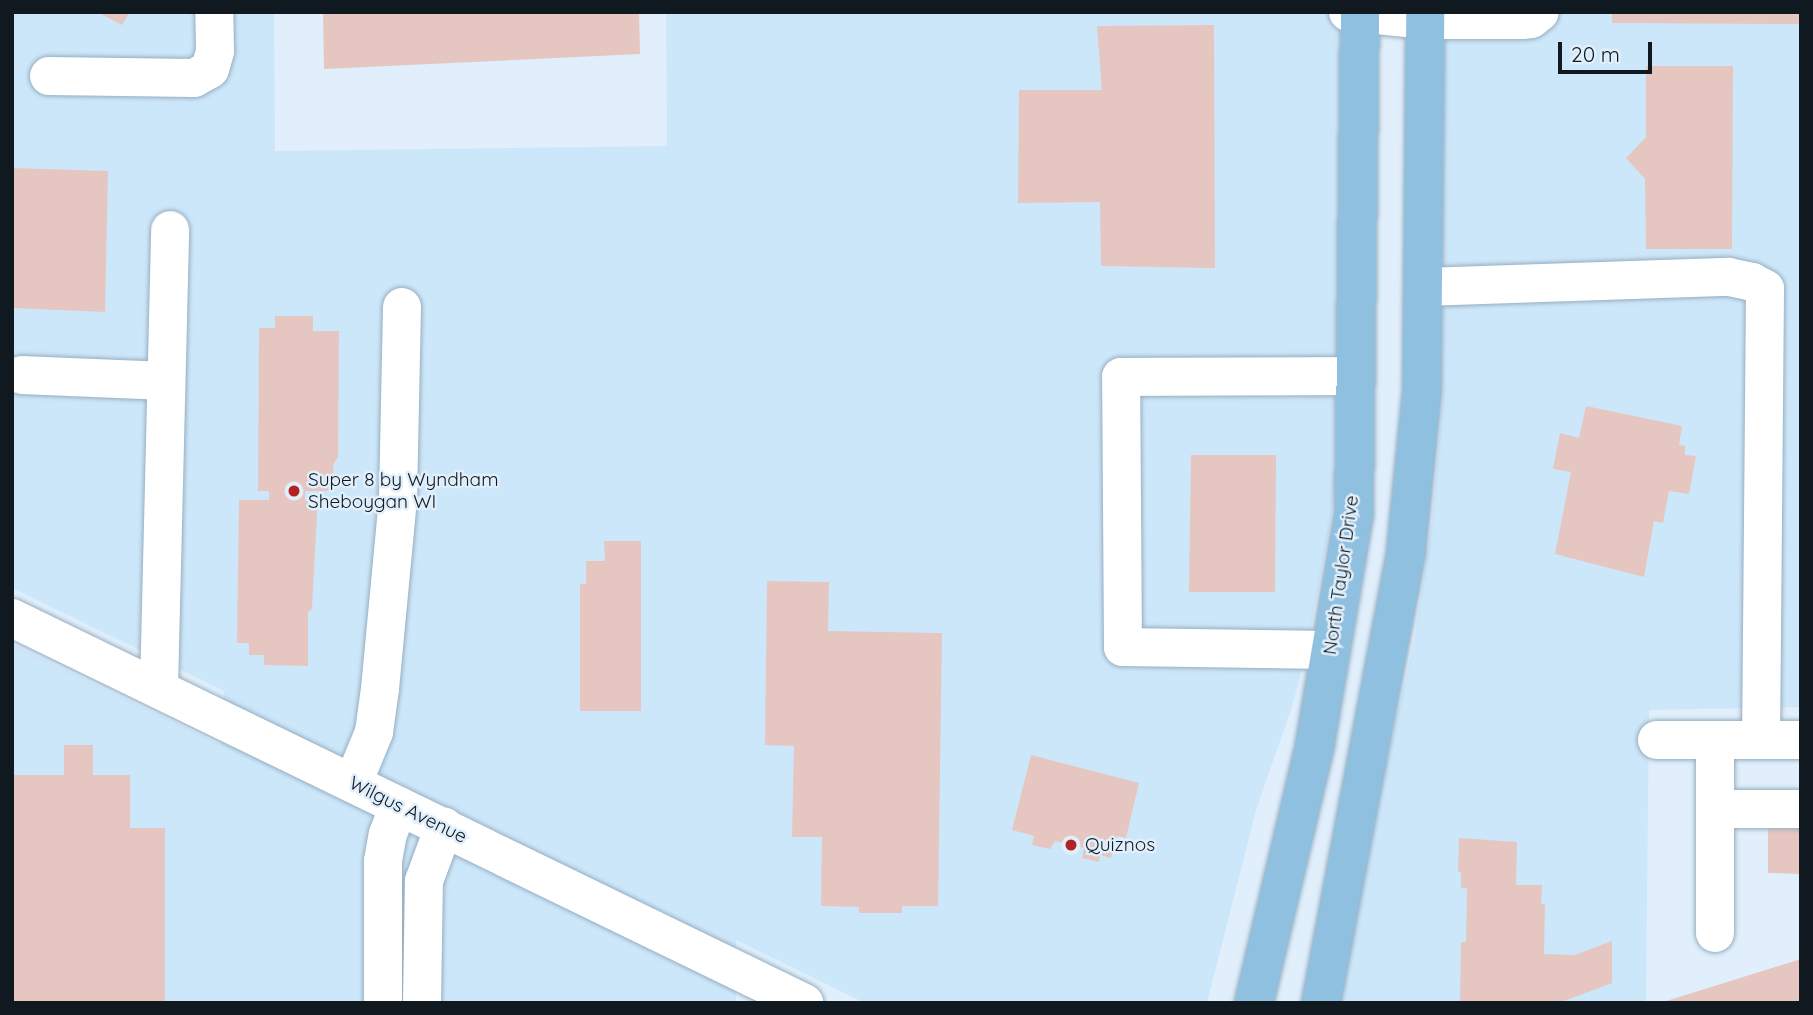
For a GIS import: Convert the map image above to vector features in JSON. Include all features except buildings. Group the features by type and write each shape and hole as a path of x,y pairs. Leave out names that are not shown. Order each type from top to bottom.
{"main road":[{"name":"North Taylor Drive","path":"1254,999 1315,744 1353,514 1356,13"},
{"path":"1321,1003 1406,551 1422,390 1424,16"}],"street":[{"path":"49,76 194,78 210,69 215,51 214,12"},
{"path":"1356,13 1523,20 1531,19 1540,12"},
{"path":"159,688 170,230"},
{"path":"1423,287 1730,277 1752,282 1765,289 1761,740"},
{"path":"353,783 374,732 380,689 398,498 402,307"},
{"path":"22,374 166,381"},
{"path":"1330,650 1123,647 1121,377 1355,376"},
{"name":"Wilgus Avenue","path":"12,618 804,1003"},
{"path":"1657,740 1801,740"},
{"path":"1715,933 1716,740"},
{"path":"383,1003 383,861 388,834 399,806"},
{"path":"1716,809 1801,809"},
{"path":"422,1003 425,881 444,827"}],"shaded area":[{"path":"12,12 274,12 275,151 667,146 666,12 1344,12 1339,431 1332,513 1307,650 1292,707 1256,810 1207,1003 865,1003 736,940 736,1001 740,1003 12,1003 12,644 221,745 224,691 12,588"},
{"path":"1445,12 1801,12 1801,707 1649,710 1646,1003 1339,1003 1357,887 1414,643 1432,521 1443,397"}],"place":[{"name":"Super 8 by Wyndham Sheboygan WI","path":"294,491"},
{"name":"Quiznos","path":"1071,845"}]}
